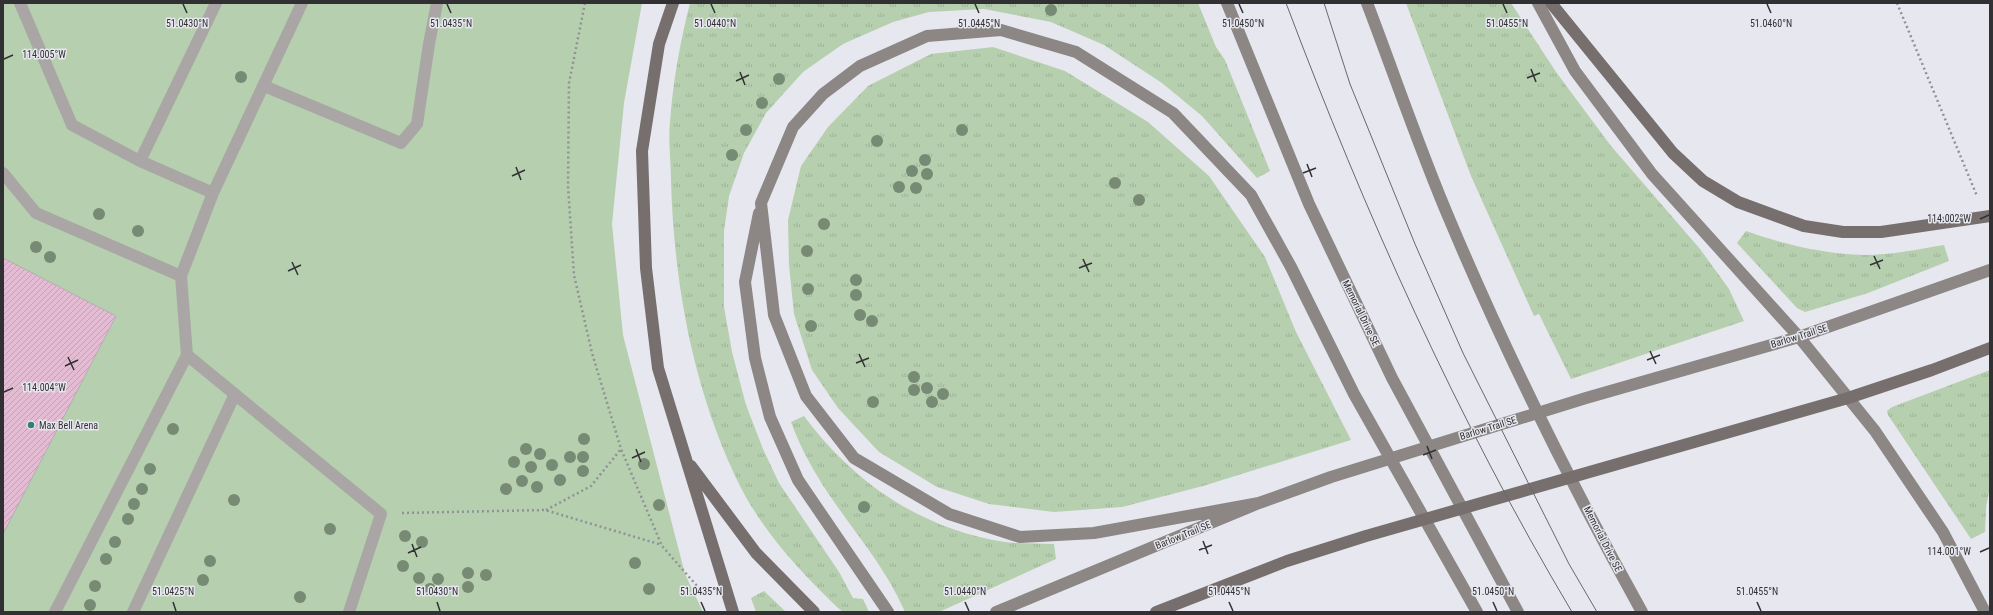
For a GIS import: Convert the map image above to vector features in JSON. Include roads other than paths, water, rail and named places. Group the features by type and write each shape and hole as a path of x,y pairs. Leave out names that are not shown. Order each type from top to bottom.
{"main road":[{"path":"673,3 659,44 642,159 646,268 658,368 733,612"},
{"name":"Memorial Drive SE","path":"1228,3 1309,204 1392,378 1518,612"},
{"name":"Memorial Drive SE","path":"1367,3 1450,222 1504,342 1621,575 1642,612"},
{"path":"1538,3 1575,71 1652,174 1799,337 1875,430 1943,532 1985,612"},
{"path":"1550,3 1673,153 1703,181 1738,202 1804,226 1843,232 1881,232 1988,217"},
{"path":"888,612 798,480 770,417 755,358 744,282 761,203 793,127 822,94 860,66 927,36 1001,30 1076,52 1173,113 1251,196 1291,267 1354,394 1478,612"},
{"path":"761,203 774,315 806,396 854,458 949,514 1020,538 1094,533 1259,504"},
{"name":"Barlow Trail SE","path":"996,612 1259,504 1338,474 1533,414 1799,337 1990,270"},
{"path":"1156,612 1287,561 1366,536 1848,398 1932,370 1990,348"},
{"path":"686,458 756,553 814,612"}],"lane":[{"path":"20,3 72,125 140,161 214,193"},
{"path":"140,161 216,3"},
{"path":"55,612 187,355 181,276 214,193 302,3"},
{"path":"264,86 401,143 417,124 437,3"},
{"path":"3,173 36,213 181,276"},
{"path":"187,355 381,514 349,612"},
{"path":"133,612 235,394"}],"tram line":[{"path":"1286,3 1348,160 1416,314 1490,465 1572,612"},
{"path":"1324,3 1350,84 1415,244 1463,353 1569,564 1597,612"}],"place":[{"name":"Max Bell Arena","path":"31,425"}]}
